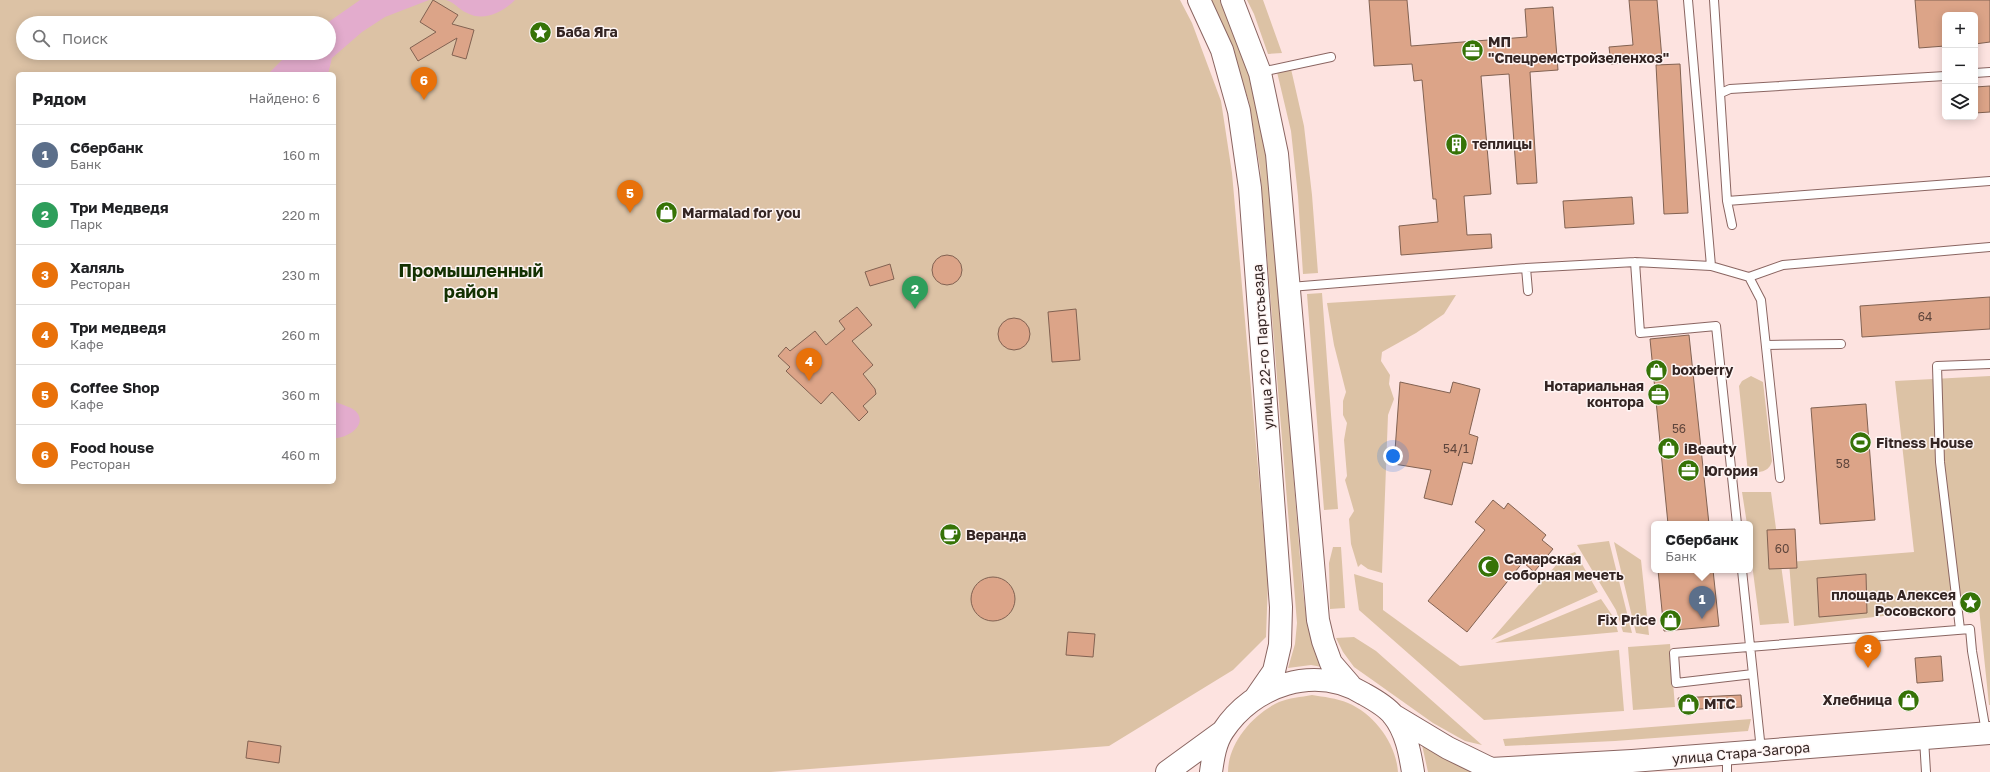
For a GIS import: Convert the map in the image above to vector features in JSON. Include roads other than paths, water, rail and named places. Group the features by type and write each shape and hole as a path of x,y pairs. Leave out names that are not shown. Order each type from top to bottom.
{"street":[{"name":"улица 22-го Партсъезда","path":"1199,0 1222,50 1239,111 1250,188 1281,607 1280,646 1274,671 1256,697"},
{"name":"улица 22-го Партсъезда","path":"1232,0 1260,72 1277,154 1318,620 1322,640 1331,663 1350,685"},
{"path":"1167,772 1222,732 1241,710 1256,697 1289,682 1321,679 1350,685"},
{"name":"улица Стара-Загора","path":"1350,685 1373,699 1393,715 1448,748 1489,770 1727,763 1761,751 1988,733"},
{"path":"1393,715 1408,745 1413,772"},
{"path":"1211,772 1215,750 1222,732"}],"lane":[{"path":"1688,0 1711,266"},
{"path":"1714,0 1727,201 1732,225"},
{"path":"1260,72 1331,57"},
{"path":"1978,73 1990,72"},
{"path":"1721,93 1730,89 1942,76"},
{"path":"1727,201 1990,181"},
{"path":"1288,287 1526,268 1635,262 1711,266 1749,276 1783,265 1990,248"},
{"path":"1635,262 1640,332 1716,326 1737,521"},
{"path":"1526,268 1528,292"},
{"path":"1749,276 1761,300 1780,478"},
{"path":"1766,345 1841,344"},
{"path":"1960,630 1940,462 1937,366 1990,364"},
{"path":"1742,573 1761,751"},
{"path":"1752,674 1676,683 1674,653 1970,629 1972,651 1988,733"},
{"path":"1924,738 1926,772"}],"place":[{"name":"Баба Яга","path":"540,32"},
{"name":"МП \"Спецремстройзеленхоз\"","path":"1473,50"},
{"name":"Food house","path":"424,100"},
{"name":"теплицы","path":"1457,144"},
{"name":"Coffee Shop","path":"630,213"},
{"name":"Marmalad for you","path":"667,213"},
{"name":"Три Медведя","path":"915,309"},
{"name":"boxberry","path":"1656,370"},
{"name":"Три медведя","path":"809,381"},
{"name":"Нотариальная контора","path":"1659,394"},
{"name":"Fitness House","path":"1861,443"},
{"name":"iBeauty","path":"1669,449"},
{"name":"Югория","path":"1688,471"},
{"name":"Веранда","path":"951,535"},
{"name":"Самарская соборная мечеть","path":"1488,567"},
{"name":"площадь Алексея Росовского","path":"1971,603"},
{"name":"Сбербанк","path":"1702,619"},
{"name":"Fix Price","path":"1671,620"},
{"name":"Халяль","path":"1868,668"},
{"name":"Хлебница","path":"1908,700"},
{"name":"МТС","path":"1689,704"}],"district":[{"name":"Промышленный район","path":"471,281"}]}
